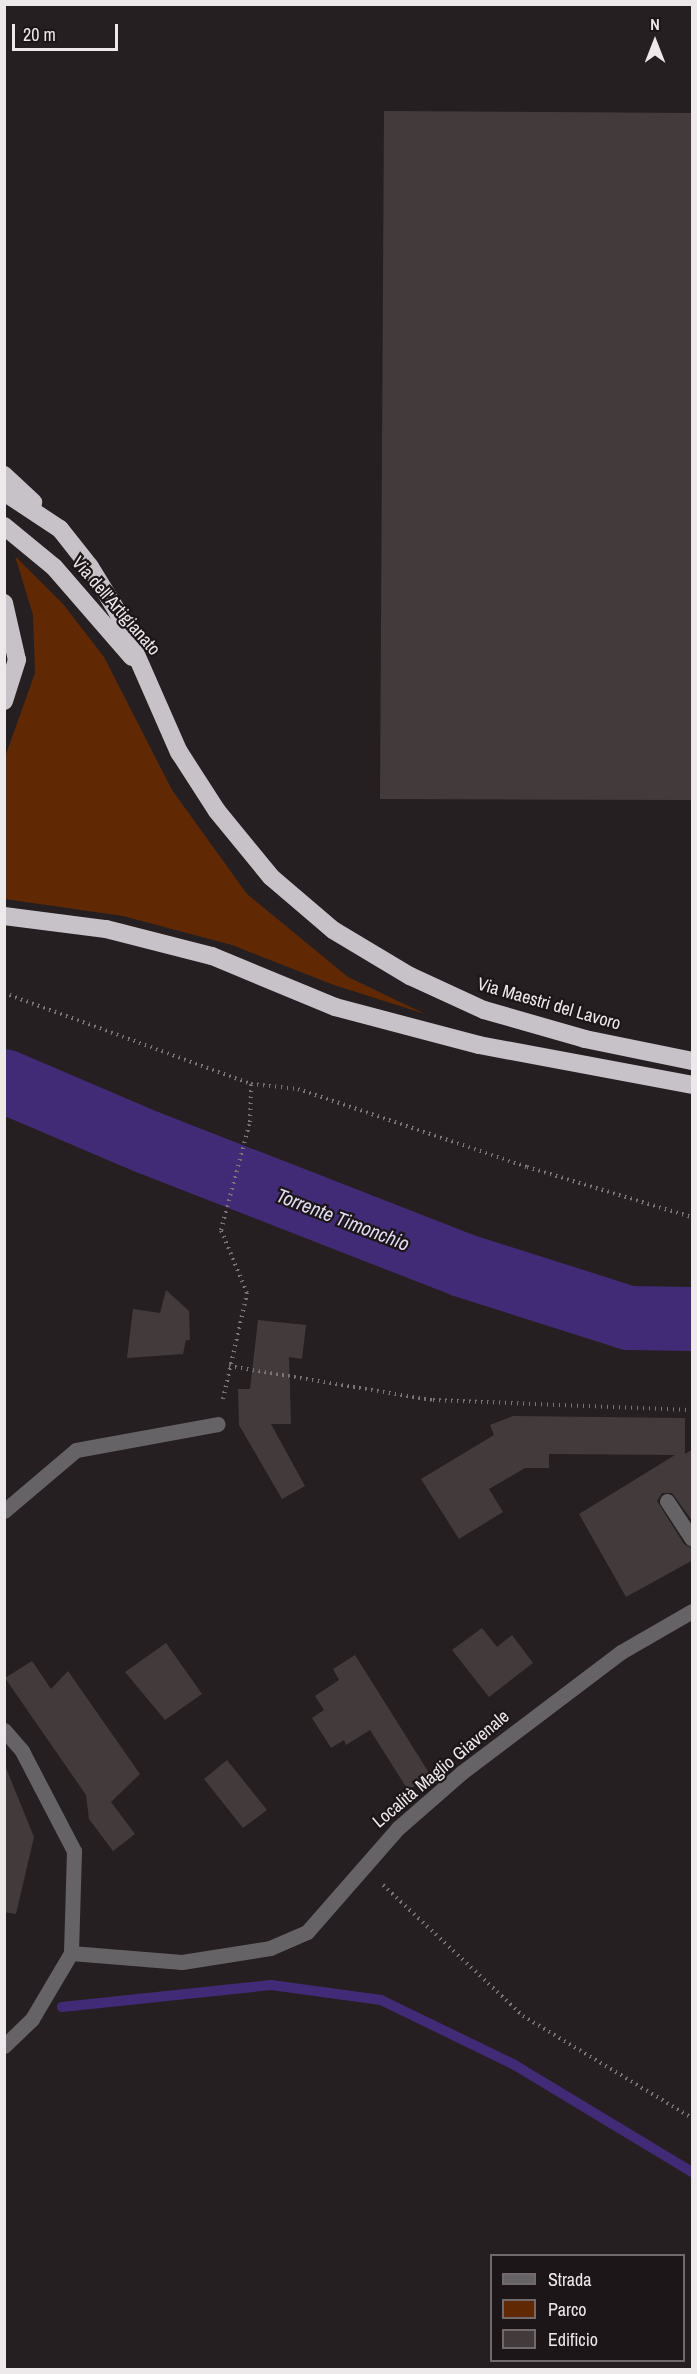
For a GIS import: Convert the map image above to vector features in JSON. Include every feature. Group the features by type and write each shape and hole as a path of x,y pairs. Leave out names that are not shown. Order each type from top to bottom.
{"highway":[{"path":"4,475 60,529"},
{"name":"Via dell'Artigianato","path":"4,492 60,529 117,610 148,676"},
{"name":"Via dell'Artigianato","path":"4,526 54,567 148,676"},
{"path":"4,603 17,660 4,701"},
{"name":"Via Maestri del Lavoro","path":"148,676 179,752 217,811 271,877 333,930 410,976 484,1010 585,1039 693,1061"},
{"path":"4,916 106,929 212,956 335,1007 479,1045 693,1085"}],"street":[{"path":"4,1511 76,1450 218,1424"},
{"path":"667,1501 693,1539"},
{"name":"Località Maglio Giavenale","path":"71,1953 182,1962 270,1948 307,1932 362,1866 398,1828 542,1711 621,1652 693,1611"},
{"path":"4,1730 22,1751 74,1851 71,1953 32,2019 4,2046"}],"path":[{"path":"4,993 250,1084 298,1089 527,1167 693,1217"},
{"path":"218,1424 247,1293 221,1230 250,1122 250,1084"},
{"path":"229,1366 433,1400 693,1410"},
{"path":"362,1866 523,2016 693,2118"}],"green space":[{"path":"15,556 63,604 104,657 172,790 247,894 348,977 425,1014 334,985 232,945 123,916 5,899 5,757 35,673 33,615"}],"building":[{"path":"384,111 693,113 693,800 380,799"},
{"path":"166,1290 189,1311 190,1340 186,1340 183,1354 127,1358 133,1309 160,1313"},
{"path":"258,1320 306,1325 302,1359 289,1357 291,1424 271,1424 305,1486 282,1499 239,1425 238,1389 250,1389"},
{"path":"513,1416 685,1418 685,1454 693,1449 693,1522 672,1493 662,1493 657,1501 684,1544 693,1549 693,1560 626,1597 579,1514 675,1455 549,1454 549,1468 525,1468 489,1489 503,1512 459,1539 421,1479 494,1435 490,1425"},
{"path":"482,1628 497,1647 512,1635 533,1663 489,1697 452,1650"},
{"path":"166,1643 202,1694 165,1720 125,1672"},
{"path":"355,1655 431,1776 408,1790 370,1730 346,1745 344,1740 331,1748 312,1718 324,1710 315,1696 339,1680 333,1669"},
{"path":"32,1661 51,1689 68,1671 140,1774 111,1802 135,1834 113,1851 89,1819 86,1795 5,1678"},
{"path":"227,1760 267,1810 243,1828 204,1779"},
{"path":"6,1768 34,1837 16,1914 4,1912"}],"waterway":[{"name":"Torrente Timonchio","path":"4,1081 147,1142 462,1265 629,1318 692,1319"},
{"path":"62,2007 271,1985 381,2000 513,2064 692,2172"}]}
